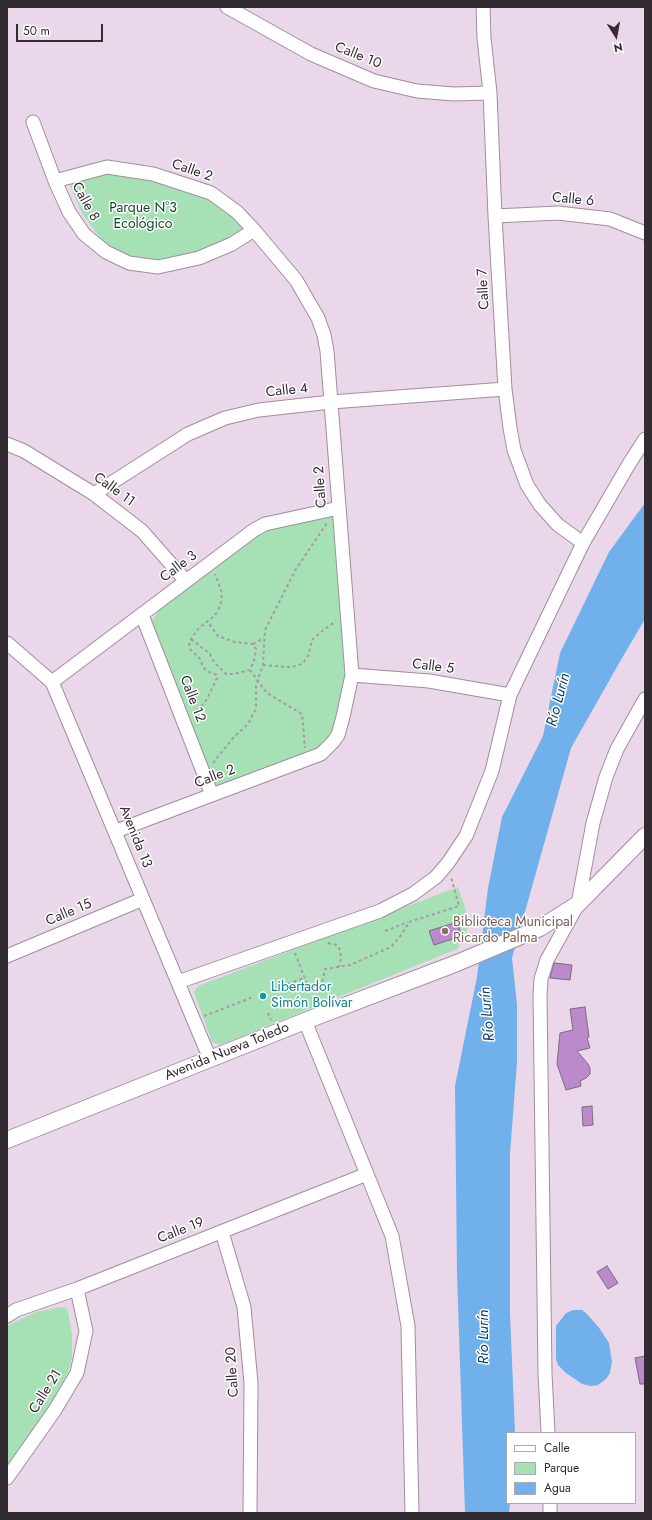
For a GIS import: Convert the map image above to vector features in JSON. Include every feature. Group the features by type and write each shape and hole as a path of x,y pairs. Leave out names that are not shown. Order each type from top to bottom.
{"main road":[{"name":"Avenida Nueva Toledo","path":"7,1140 305,1021 457,963 540,928 578,904 645,836"}],"street":[{"name":"Calle 10","path":"227,7 311,54 374,81 417,91 454,94 490,93"},
{"name":"Calle 7","path":"483,7 484,38 490,93 495,216 505,389 514,450 527,485 540,505 558,525 583,543"},
{"name":"Calle 8","path":"33,122 55,181 69,212 84,234 106,252 129,263 158,267 199,258 232,244 254,230"},
{"name":"Calle 2","path":"55,181 107,167 154,174 211,193 237,212 296,280 318,318 324,335 331,402 352,675 338,735 321,754 116,831"},
{"name":"Calle 6","path":"495,216 558,213 610,219 645,233"},
{"name":"Calle 4","path":"94,494 188,434 224,418 258,410 331,402 505,389"},
{"path":"178,982 293,948 380,911 413,894 436,877 448,863 466,836 492,771 510,695 583,543 645,439"},
{"name":"Calle 11","path":"7,444 24,451 94,494 142,531 186,581"},
{"name":"Calle 3","path":"52,682 254,530 265,524 339,508"},
{"name":"Calle 12","path":"142,615 212,795"},
{"name":"Avenida 13","path":"7,643 52,682 116,831 210,1059"},
{"name":"Calle 5","path":"352,675 429,681 510,695"},
{"path":"548,1432 545,1373 540,996 542,978 547,960 578,904 593,823 606,777 617,749 645,699"},
{"name":"Calle 15","path":"7,956 143,899"},
{"path":"305,1021 392,1236 408,1326 412,1513"},
{"name":"Calle 19","path":"7,1316 16,1310 77,1289 367,1174"},
{"name":"Calle 20","path":"222,1232 244,1307 251,1375 250,1513"},
{"name":"Calle 21","path":"7,1478 55,1410 77,1373 86,1331 77,1289"}],"path":[{"path":"211,768 220,752 248,724 256,709 256,685 263,665 265,630 296,569 310,546 339,508"},
{"path":"213,571 222,592 218,611 198,629 189,642 190,649 200,659 203,667 207,671 218,675"},
{"path":"263,665 288,667 297,666 303,663 308,656 312,640 339,619"},
{"path":"207,621 218,636 234,642 253,644 264,638"},
{"path":"191,639 210,654 224,672 234,674 250,670"},
{"path":"250,670 254,661 256,649 253,644"},
{"path":"250,670 267,693 302,714 307,759"},
{"path":"192,719 202,707 212,690 218,675 224,672"},
{"path":"385,931 460,906 448,863"},
{"path":"293,948 309,989 319,985 323,980 326,969 350,965 391,947 402,934 409,922"},
{"path":"326,943 337,945 341,958 339,967"},
{"path":"293,948 302,952"},
{"path":"271,990 304,978"},
{"path":"194,1020 254,998"}],"green space":[{"name":"Parque N°3 Ecológico","path":"112,173 148,177 184,188 226,209 246,227 214,246 190,256 166,260 141,258 119,252 106,244 83,215 69,183"},
{"path":"336,511 346,677 339,723 321,749 215,789 152,629 152,621 164,605 264,530"},
{"path":"458,887 465,907 468,926 464,938 457,949 220,1045 212,1042 194,992 198,986"},
{"path":"61,1307 66,1308 68,1311 72,1335 72,1357 68,1373 37,1428 7,1469 7,1326 36,1312"}],"water":[{"name":"Río Lurín","path":"645,503 645,619 571,748 512,958 517,1004 517,1062 510,1153 510,1314 515,1432 506,1432 506,1504 510,1504 509,1513 465,1513 457,1274 455,1086 477,977 488,888 502,817 543,736 560,653 609,552"},
{"path":"573,1310 582,1310 587,1314 600,1329 609,1343 612,1362 610,1373 606,1379 598,1385 591,1386 582,1384 566,1373 558,1365 556,1359 556,1326 566,1313"}],"building":[{"path":"457,922 462,936 434,945 429,931"},
{"path":"554,963 572,965 570,980 550,978"},
{"path":"585,1007 589,1037 587,1038 590,1048 577,1051 588,1064 590,1074 580,1081 581,1086 566,1090 557,1064 560,1033 573,1030 570,1009"},
{"path":"592,1106 593,1125 583,1126 582,1107"},
{"path":"607,1266 618,1283 608,1289 597,1272"},
{"path":"645,1356 645,1384 640,1384 635,1358"}],"place":[{"name":"Biblioteca Municipal Ricardo Palma","path":"445,931"},
{"name":"Libertador Simón Bolívar","path":"263,996"}]}
